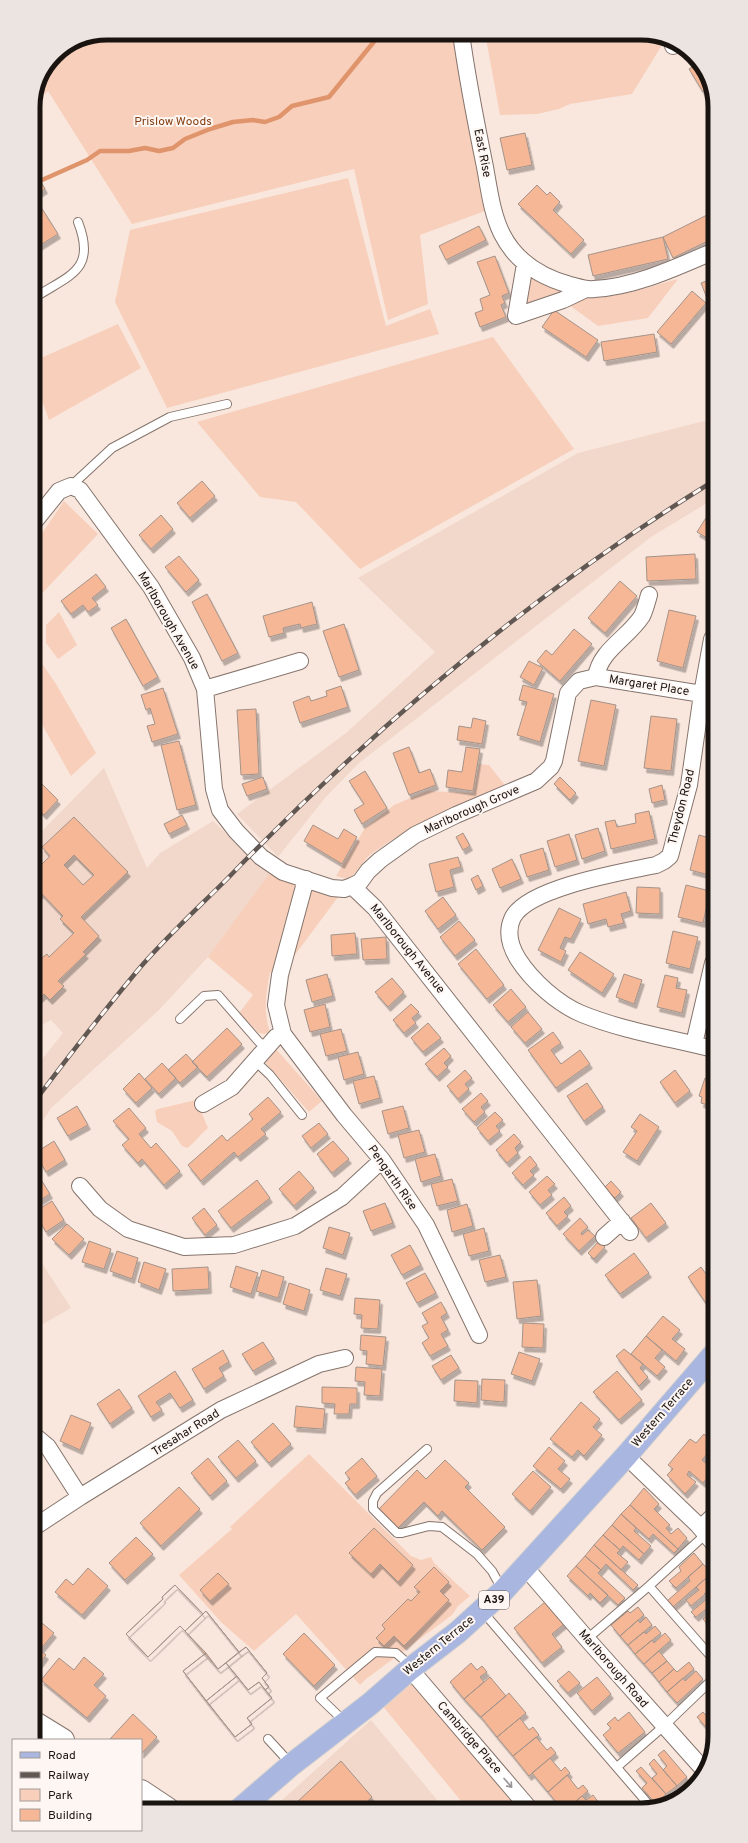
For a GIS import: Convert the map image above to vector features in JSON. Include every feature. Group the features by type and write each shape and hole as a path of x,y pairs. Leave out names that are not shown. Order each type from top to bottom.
{"main road":[{"name":"Western Terrace","path":"247,1803 411,1668 458,1632 503,1592 626,1456 708,1361"}],"street":[{"name":"East Rise","path":"462,40 476,126 493,208 502,234 514,252 525,264 558,281 586,289"},
{"name":"East Rise","path":"525,264 516,316 563,300 586,289 623,285 682,265 708,254"},
{"path":"40,515 59,491 71,486"},
{"name":"Marlborough Avenue","path":"71,486 80,490 151,587 192,658 205,689 214,789 220,810 236,831 262,857 283,872 332,888 344,889 352,886 375,908 626,1227 604,1237"},
{"name":"Margaret Place","path":"596,677 597,669 604,657 642,616 649,595"},
{"path":"205,689 300,661"},
{"name":"Theydon Road","path":"694,1044 639,1032 581,1014 540,985 522,964 513,950 509,928 514,916 522,907 534,898 568,885 656,865 670,856 690,785 708,661"},
{"name":"Margaret Place","path":"554,761 568,693 579,681 596,677 702,694"},
{"name":"Marlborough Grove","path":"352,886 360,882 368,871 380,860 415,835 456,814 530,784 546,772 554,761"},
{"name":"Pengarth Rise","path":"306,879 280,975 276,1005 278,1021 283,1034 344,1115 382,1160 426,1225 479,1335"},
{"path":"708,984 694,1044 708,1048"},
{"path":"203,1104 232,1087 276,1036 283,1034"},
{"path":"80,1186 100,1209 128,1229 184,1247 234,1245 295,1226 342,1198 382,1160"},
{"name":"Tresahar Road","path":"40,1523 80,1497 222,1410 319,1364 345,1358"},
{"path":"40,1440 48,1447 80,1497"},
{"path":"626,1456 706,1535"},
{"name":"Marlborough Road","path":"525,1567 701,1766"},
{"name":"Cambridge Place","path":"411,1668 525,1803"},
{"path":"40,1726 61,1739"},
{"path":"142,1792 159,1803"}],"lane":[{"path":"40,294 71,275 80,266 85,248 78,222"},
{"path":"71,486 112,448 170,417 227,404"},
{"path":"180,1019 204,996 218,995 259,1042 267,1047"},
{"path":"254,1061 270,1075 302,1115"},
{"path":"427,1449 377,1493 373,1501 373,1509 396,1533 402,1533 429,1526 442,1527 477,1554 492,1571 503,1592"},
{"path":"587,1639 706,1535"},
{"path":"649,1586 708,1653"},
{"path":"482,1611 647,1802"},
{"path":"346,1723 320,1698 375,1652 396,1653 411,1668"},
{"path":"617,1768 708,1684"},
{"path":"268,1739 292,1765"}],"shaded area":[{"path":"708,420 708,502 651,537 359,763 325,798 278,857 237,814 346,733 435,652 358,578 578,453"},
{"path":"104,768 147,868 160,853 213,821 270,875 208,957 158,1011 51,1108 40,1125 40,1062 63,1033 51,1020 41,1025 40,1023 40,833"},
{"path":"40,1260 71,1308 43,1324 40,1320"},
{"path":"371,1720 438,1801 448,1801 449,1803 279,1803"}],"green space":[{"name":"Prislow Woods","path":"460,40 493,208 420,235 428,304 388,320 354,169 132,224 48,91 41,97 47,77 54,66 73,49 94,41"},
{"path":"486,40 646,40 663,44 632,94 570,104 559,109 537,114 500,115"},
{"path":"348,178 386,326 430,309 439,334 167,408 115,302 130,230"},
{"path":"527,272 567,294 593,298 622,294 678,279 648,318 598,326 565,302 519,310"},
{"path":"118,324 141,368 49,420 40,395 40,358"},
{"path":"493,337 574,449 360,569 296,502 260,497 197,422"},
{"path":"64,501 98,534 40,596 40,536"},
{"path":"59,612 77,645 58,659 46,643 46,625"},
{"path":"40,661 56,684 96,753 71,776 40,721"},
{"path":"479,764 489,765 504,784 503,788 435,816 402,834 371,854 355,874 348,879 336,876 365,828 394,805 427,791 473,793"},
{"path":"275,866 344,889 280,975 270,972 266,995 266,1017 270,1032 264,1034 259,1033 239,1013 253,995 208,957"},
{"path":"276,1049 322,1101 309,1112 264,1061"},
{"path":"196,1100 208,1128 193,1144 187,1148 182,1146 172,1131 157,1122 155,1111"},
{"path":"309,1454 411,1556 421,1560 431,1557 434,1563 470,1596 458,1606 452,1615 360,1685 296,1614 254,1651 221,1622 179,1575 232,1529 230,1527"},
{"path":"410,1683 516,1803 463,1803 381,1704"}],"building":[{"path":"694,66 697,70 706,90 703,92 689,69"},
{"path":"525,133 532,165 507,170 500,138"},
{"path":"40,180 45,189 40,192"},
{"path":"537,185 547,195 550,192 560,202 553,210 584,240 571,254 518,204"},
{"path":"40,206 58,234 40,245"},
{"path":"708,214 708,241 673,258 663,237"},
{"path":"479,226 486,240 446,260 439,246"},
{"path":"663,237 668,259 593,276 588,255"},
{"path":"495,256 509,293 502,296 505,303 501,305 506,317 480,327 475,313 483,310 480,299 490,295 477,262"},
{"path":"708,280 708,301 701,283"},
{"path":"692,291 706,303 671,344 657,332"},
{"path":"554,310 598,340 586,357 542,327"},
{"path":"654,334 657,352 604,361 601,342"},
{"path":"202,481 215,496 190,518 177,503"},
{"path":"161,515 173,529 151,549 139,535"},
{"path":"708,515 708,539 697,532"},
{"path":"695,554 696,579 647,581 646,557"},
{"path":"179,556 199,580 186,592 165,567"},
{"path":"96,574 106,587 92,598 98,605 88,612 83,605 71,614 61,601"},
{"path":"620,581 637,596 605,633 588,618"},
{"path":"207,594 238,653 222,661 192,602"},
{"path":"312,602 317,624 301,628 300,624 283,628 284,633 269,637 263,616"},
{"path":"669,610 696,616 683,668 657,661"},
{"path":"126,619 158,677 143,686 111,628"},
{"path":"344,624 359,670 339,677 323,631"},
{"path":"574,629 592,644 560,681 537,661 546,650 552,655"},
{"path":"529,661 543,668 534,685 520,677"},
{"path":"523,685 554,694 540,742 517,735 527,702 519,700"},
{"path":"341,686 348,707 300,723 293,702 309,696 311,701 327,696 326,691"},
{"path":"163,688 178,734 152,742 147,726 155,724 150,708 146,710 141,695"},
{"path":"591,700 616,705 604,766 578,761"},
{"path":"256,709 259,774 241,775 237,710"},
{"path":"651,716 677,719 671,771 644,768"},
{"path":"473,718 486,721 482,744 457,740 459,726 471,728"},
{"path":"179,741 196,805 177,810 161,745"},
{"path":"409,747 419,773 430,769 436,785 409,795 393,753"},
{"path":"466,747 480,749 473,791 446,787 448,770 462,772"},
{"path":"365,771 387,808 362,824 354,810 364,804 349,781"},
{"path":"263,777 267,789 247,796 242,784"},
{"path":"560,777 576,793 570,800 554,784"},
{"path":"40,782 58,800 44,815 40,811"},
{"path":"662,785 665,800 652,803 649,789"},
{"path":"649,811 655,839 611,849 605,822 615,820 617,827 636,823 635,814"},
{"path":"182,815 187,825 169,834 164,824"},
{"path":"74,817 128,872 81,917 99,936 83,952 86,954 58,981 64,986 50,1000 44,994 40,998 40,959 47,954 49,957 74,933 60,919 63,916 41,893 40,894 40,866 50,856 42,847","holes":["74,855 94,875 83,885 64,865"]},
{"path":"313,825 338,839 344,829 357,837 342,864 304,841"},
{"path":"598,828 605,851 582,859 575,835"},
{"path":"463,833 470,846 463,850 456,837"},
{"path":"569,834 577,860 555,867 547,841"},
{"path":"699,835 708,838 708,875 690,870"},
{"path":"543,848 549,870 527,877 520,855"},
{"path":"458,857 461,867 450,870 454,887 436,892 429,864"},
{"path":"512,859 521,879 500,888 492,869"},
{"path":"478,875 483,886 476,890 471,879"},
{"path":"686,885 708,890 708,900 703,923 678,917"},
{"path":"637,887 660,888 660,914 636,913"},
{"path":"626,892 631,911 621,914 624,923 608,927 606,919 588,924 583,904"},
{"path":"443,897 456,915 438,929 425,911"},
{"path":"559,908 581,919 571,939 565,937 560,948 566,951 561,962 538,950"},
{"path":"459,921 475,940 455,956 440,937"},
{"path":"673,931 698,937 690,969 666,963"},
{"path":"355,933 357,954 332,956 331,935"},
{"path":"386,937 387,959 363,960 361,939"},
{"path":"476,949 504,985 487,999 458,964"},
{"path":"580,952 614,974 602,993 568,970"},
{"path":"327,974 333,996 312,1002 306,980"},
{"path":"624,974 642,980 634,1004 616,997"},
{"path":"665,975 678,978 676,988 687,990 682,1013 657,1007"},
{"path":"392,978 404,992 388,1007 375,992"},
{"path":"511,989 526,1007 508,1022 493,1005"},
{"path":"325,1004 330,1027 310,1032 304,1010"},
{"path":"411,1004 419,1012 412,1018 416,1023 404,1033 393,1020"},
{"path":"528,1012 542,1029 525,1043 511,1027"},
{"path":"428,1023 441,1038 423,1052 411,1038"},
{"path":"227,1028 242,1044 207,1077 192,1062"},
{"path":"341,1029 347,1051 326,1056 320,1034"},
{"path":"553,1032 561,1043 551,1050 561,1064 580,1050 590,1064 556,1088 528,1050"},
{"path":"444,1048 451,1056 444,1063 448,1067 437,1077 425,1064"},
{"path":"358,1052 364,1074 344,1080 338,1057"},
{"path":"186,1054 198,1067 180,1083 168,1070"},
{"path":"162,1063 176,1078 159,1094 145,1079"},
{"path":"465,1070 472,1078 465,1084 469,1089 458,1099 447,1086"},
{"path":"675,1070 690,1091 675,1103 660,1082"},
{"path":"139,1073 152,1088 136,1103 123,1089"},
{"path":"374,1076 380,1098 359,1104 353,1081"},
{"path":"705,1078 708,1079 708,1105 701,1103 702,1097 699,1096"},
{"path":"587,1083 603,1107 584,1121 567,1096"},
{"path":"481,1093 488,1101 481,1107 485,1112 474,1122 462,1109"},
{"path":"268,1097 281,1112 261,1129 266,1134 238,1157 234,1152 201,1181 188,1165 222,1135 227,1141 253,1119 249,1114"},
{"path":"77,1106 88,1125 68,1136 57,1118"},
{"path":"403,1106 409,1128 388,1134 382,1111"},
{"path":"129,1108 146,1128 139,1134 151,1148 156,1143 180,1171 164,1185 142,1159 138,1163 122,1145 129,1139 113,1121"},
{"path":"495,1112 503,1120 496,1126 500,1131 488,1141 477,1128"},
{"path":"640,1114 659,1127 637,1161 623,1152 637,1131 631,1127"},
{"path":"319,1123 328,1134 311,1148 302,1136"},
{"path":"419,1130 425,1152 404,1158 398,1135"},
{"path":"514,1134 521,1142 515,1148 518,1153 507,1163 496,1150"},
{"path":"54,1141 65,1160 46,1172 40,1162 40,1150"},
{"path":"333,1141 349,1159 332,1173 317,1154"},
{"path":"435,1154 441,1176 421,1182 415,1159"},
{"path":"530,1156 537,1165 530,1171 534,1175 523,1185 512,1173"},
{"path":"299,1171 314,1188 294,1206 279,1189"},
{"path":"547,1176 555,1184 548,1190 552,1195 540,1205 529,1192"},
{"path":"40,1178 50,1194 40,1200"},
{"path":"452,1179 458,1201 437,1206 431,1184"},
{"path":"257,1180 270,1198 231,1228 218,1211"},
{"path":"611,1181 621,1192 615,1198 604,1188"},
{"path":"564,1197 571,1206 564,1212 568,1216 557,1226 546,1213"},
{"path":"52,1201 64,1220 46,1232 40,1222 40,1208"},
{"path":"385,1203 393,1223 371,1231 363,1211"},
{"path":"651,1203 666,1223 646,1238 631,1218"},
{"path":"467,1204 473,1226 452,1232 447,1210"},
{"path":"204,1208 217,1225 205,1235 192,1218"},
{"path":"580,1218 588,1227 581,1233 582,1235 588,1230 595,1236 579,1251 563,1234"},
{"path":"67,1224 84,1239 69,1255 52,1239"},
{"path":"329,1227 350,1233 343,1255 323,1248"},
{"path":"484,1228 489,1251 469,1256 463,1234"},
{"path":"89,1241 111,1249 104,1269 82,1262"},
{"path":"599,1241 605,1247 594,1259 588,1253"},
{"path":"410,1245 421,1265 402,1275 391,1255"},
{"path":"117,1251 138,1258 132,1279 110,1271"},
{"path":"634,1253 649,1273 620,1294 605,1275"},
{"path":"500,1255 506,1277 485,1282 479,1260"},
{"path":"144,1262 166,1269 159,1290 138,1282"},
{"path":"236,1266 258,1273 251,1294 230,1287"},
{"path":"208,1267 209,1289 173,1291 172,1269"},
{"path":"701,1267 708,1277 708,1306 688,1277"},
{"path":"326,1268 347,1274 340,1296 320,1290"},
{"path":"262,1270 284,1277 278,1298 256,1291"},
{"path":"425,1273 436,1293 417,1303 406,1283"},
{"path":"537,1280 541,1316 517,1319 513,1282"},
{"path":"289,1283 310,1290 304,1311 283,1304"},
{"path":"355,1298 380,1300 378,1329 361,1328 362,1315 354,1314"},
{"path":"441,1302 447,1313 441,1317 448,1330 441,1334 448,1346 430,1356 422,1343 429,1338 422,1326 428,1323 422,1313"},
{"path":"663,1316 680,1330 672,1339 685,1349 676,1361 646,1336"},
{"path":"523,1323 544,1324 543,1348 522,1347"},
{"path":"361,1335 386,1337 383,1366 366,1364 367,1351 360,1350"},
{"path":"646,1336 662,1350 655,1358 665,1367 657,1376 631,1354"},
{"path":"263,1342 274,1359 253,1371 242,1354"},
{"path":"624,1349 643,1364 640,1368 648,1377 639,1386 616,1356"},
{"path":"223,1350 229,1362 219,1368 224,1376 204,1389 192,1369"},
{"path":"519,1352 540,1359 532,1381 511,1374"},
{"path":"451,1355 459,1368 441,1380 432,1366"},
{"path":"356,1367 382,1369 380,1396 364,1395 365,1382 355,1381"},
{"path":"175,1371 193,1400 180,1408 170,1393 156,1402 162,1410 151,1417 138,1396"},
{"path":"617,1371 642,1400 619,1420 593,1392"},
{"path":"482,1379 505,1380 504,1402 481,1400"},
{"path":"455,1380 478,1381 477,1403 454,1401"},
{"path":"322,1387 357,1388 357,1404 350,1404 349,1414 334,1414 335,1404 322,1403"},
{"path":"119,1389 132,1408 110,1424 97,1404"},
{"path":"581,1402 600,1419 593,1427 602,1435 584,1456 578,1450 572,1457 550,1439"},
{"path":"296,1406 325,1409 323,1429 294,1427"},
{"path":"71,1415 91,1423 80,1450 60,1441"},
{"path":"273,1423 291,1444 269,1463 251,1442"},
{"path":"704,1434 708,1438 708,1455 707,1454 702,1460 708,1465 708,1477 703,1483 689,1471 687,1475 696,1482 685,1494 667,1475 673,1469 668,1465 690,1439 696,1443"},
{"path":"238,1440 256,1461 236,1478 218,1457"},
{"path":"549,1447 565,1461 558,1469 570,1479 561,1489 533,1466"},
{"path":"208,1458 227,1481 210,1496 191,1473"},
{"path":"362,1458 377,1476 355,1495 345,1483 350,1479 345,1473"},
{"path":"445,1460 469,1483 465,1487 505,1527 482,1550 442,1511 438,1516 424,1502 397,1529 378,1510 417,1470 426,1479"},
{"path":"533,1471 551,1487 530,1511 512,1494"},
{"path":"179,1487 200,1509 161,1546 140,1523"},
{"path":"644,1488 659,1504 654,1509 670,1525 666,1528 671,1534 678,1528 687,1538 678,1549 630,1505"},
{"path":"630,1505 678,1549 674,1553 653,1534 649,1539 621,1514"},
{"path":"621,1514 636,1528 634,1531 651,1546 644,1554 612,1525"},
{"path":"612,1525 644,1554 639,1560 623,1546 620,1550 603,1535"},
{"path":"374,1528 413,1565 398,1582 380,1564 371,1574 349,1553"},
{"path":"603,1535 620,1550 617,1553 628,1562 621,1570 594,1545"},
{"path":"136,1537 153,1554 125,1580 109,1563"},
{"path":"594,1545 638,1585 633,1590 606,1564 601,1570 585,1556"},
{"path":"694,1553 703,1564 676,1588 669,1581 681,1571 679,1567"},
{"path":"585,1556 601,1570 598,1573 625,1598 618,1605 576,1566"},
{"path":"703,1564 708,1569 708,1576 673,1607 667,1601 690,1581 688,1577"},
{"path":"576,1566 608,1595 600,1603 590,1593 588,1596 567,1576"},
{"path":"434,1567 449,1582 440,1591 449,1600 404,1646 394,1636 384,1646 376,1638 385,1629 382,1625 408,1599 411,1601 420,1592 414,1587"},
{"path":"88,1568 108,1586 82,1615 55,1592 66,1579 73,1585"},
{"path":"218,1573 229,1584 210,1601 200,1590"},
{"path":"708,1576 708,1592 691,1606 686,1600 699,1590 696,1587"},
{"path":"175,1585 203,1614 206,1611 239,1652 246,1647 267,1673 262,1678 269,1687 265,1690 272,1698 247,1718 252,1724 235,1737 183,1671 206,1653 180,1626 148,1657 126,1634 163,1599 162,1597"},
{"path":"175,1585 203,1614 185,1631 180,1626 148,1657 126,1634 163,1599 162,1597"},
{"path":"708,1591 708,1598 704,1594"},
{"path":"708,1598 708,1608 696,1617 691,1612"},
{"path":"545,1602 564,1624 552,1634 562,1647 542,1663 514,1628"},
{"path":"638,1607 644,1615 620,1636 611,1625 628,1611 630,1613"},
{"path":"206,1611 239,1652 218,1669 185,1631"},
{"path":"708,1615 708,1623 707,1624 703,1619"},
{"path":"646,1617 652,1625 628,1645 620,1636 638,1620 640,1623"},
{"path":"40,1621 54,1633 40,1650"},
{"path":"655,1626 661,1633 635,1654 628,1645 644,1632 646,1634"},
{"path":"304,1633 335,1665 314,1686 283,1654"},
{"path":"665,1633 671,1640 644,1664 635,1654 652,1640 654,1643"},
{"path":"246,1647 267,1673 262,1678 269,1687 265,1690 259,1682 248,1690 226,1663"},
{"path":"40,1650 46,1655 40,1663"},
{"path":"659,1651 667,1661 652,1673 644,1664"},
{"path":"206,1653 218,1669 226,1663 237,1676 206,1701 183,1671"},
{"path":"84,1657 104,1674 94,1685 106,1696 87,1718 41,1680 59,1658 74,1670"},
{"path":"667,1661 674,1669 659,1682 652,1673"},
{"path":"689,1662 694,1669 667,1692 659,1682 674,1669 677,1672"},
{"path":"471,1663 477,1670 482,1666 487,1672 480,1677 484,1682 464,1699 450,1682"},
{"path":"569,1671 580,1683 568,1693 557,1681"},
{"path":"696,1671 703,1679 677,1703 667,1692 683,1678 685,1681"},
{"path":"237,1676 248,1690 259,1682 272,1698 247,1718 252,1724 235,1737 206,1701"},
{"path":"490,1677 506,1696 481,1717 464,1699"},
{"path":"597,1677 611,1694 592,1711 577,1693"},
{"path":"509,1693 526,1713 497,1737 481,1717"},
{"path":"629,1712 645,1732 618,1753 603,1735 611,1728 607,1724 615,1717 618,1721"},
{"path":"703,1712 708,1718 708,1730 697,1717"},
{"path":"133,1714 157,1737 142,1753 142,1739 110,1739"},
{"path":"520,1718 529,1730 533,1727 539,1735 513,1756 497,1737"},
{"path":"536,1737 547,1750 551,1747 556,1753 529,1776 513,1756"},
{"path":"664,1750 687,1777 677,1786 663,1770 667,1766 658,1755"},
{"path":"550,1758 561,1771 565,1767 570,1773 548,1792 532,1773"},
{"path":"654,1759 677,1786 666,1794 652,1778 657,1774 649,1764"},
{"path":"341,1761 372,1797 365,1803 296,1803"},
{"path":"641,1767 666,1794 660,1800 654,1801 642,1788 647,1783 636,1771"},
{"path":"567,1775 578,1789 583,1785 588,1791 574,1803 557,1803 548,1792"},
{"path":"593,1795 599,1803 574,1803 582,1796 586,1800"}],"waterway":[{"path":"42,180 87,160 100,151 129,151 145,148 159,151 173,148 185,139 210,129 233,122 253,120 265,122 279,117 292,106 329,97 375,40"}],"railway":[{"path":"40,1094 125,986 171,934 284,821 341,767 458,664 519,616 646,524 708,485"}]}
